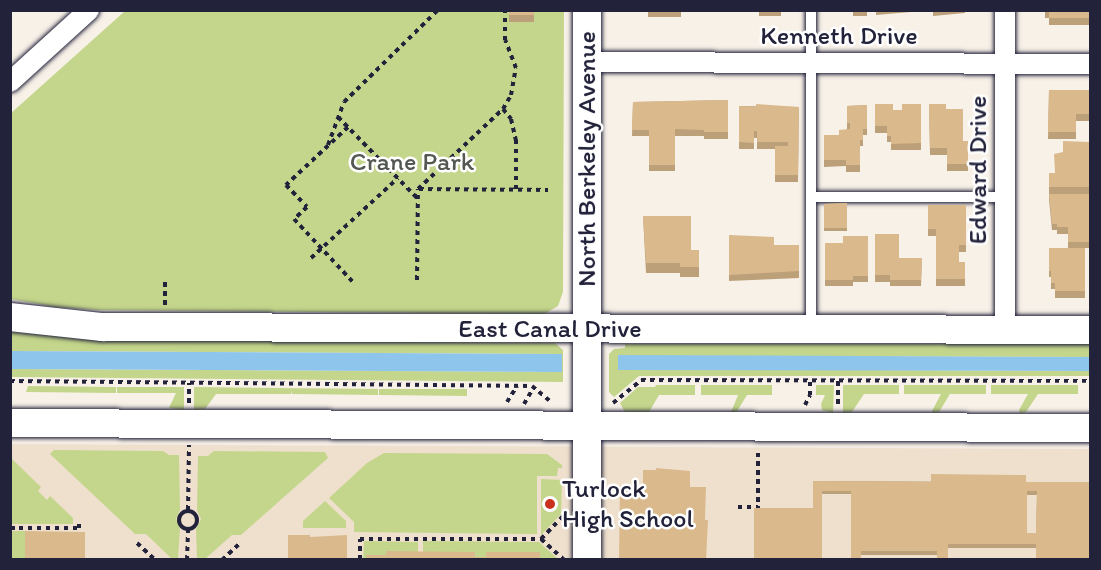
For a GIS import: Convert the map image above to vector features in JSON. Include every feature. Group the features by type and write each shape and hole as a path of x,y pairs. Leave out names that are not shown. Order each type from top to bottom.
{"main road":[{"name":"North Berkeley Avenue","path":"587,560 588,10"},
{"name":"East Canal Drive","path":"10,317 102,327 1090,330"},
{"path":"10,423 586,428 1090,428"}],"street":[{"path":"10,82 89,10"},
{"name":"Edward Drive","path":"1005,10 1005,330"},
{"name":"Kenneth Drive","path":"588,62 1090,64"}],"lane":[{"path":"811,10 811,330"},
{"path":"811,197 1005,197"}],"path":[{"path":"328,146 344,102 438,10"},
{"path":"417,280 418,189 503,109 513,88 516,68 505,40 505,10"},
{"path":"503,109 511,119 516,140 516,190"},
{"path":"338,117 418,199"},
{"path":"348,127 286,184 307,207 294,219 353,282"},
{"path":"311,258 398,178"},
{"path":"418,189 548,190"},
{"path":"165,280 165,309"},
{"path":"617,400 641,380 1090,381"},
{"path":"801,412 810,394 810,380"},
{"path":"838,380 838,413"},
{"path":"10,381 189,385 532,386 555,406"},
{"path":"502,411 517,386"},
{"path":"188,529 196,524 197,518 188,510 189,436"},
{"path":"758,453 758,515 766,515"},
{"path":"738,507 758,507"},
{"path":"188,510 183,512 179,519 180,525 188,529"},
{"path":"541,539 565,514"},
{"path":"10,528 79,528 79,520"},
{"path":"187,560 188,529"},
{"path":"360,560 360,539 541,539 564,560"},
{"path":"137,543 155,560"},
{"path":"222,560 239,544"}],"shaded area":[{"name":"Turlock High School","path":"11,444 1090,449 1090,559 11,560"}],"green space":[{"name":"Crane Park","path":"125,11 564,11 563,292 558,306 544,314 99,310 55,307 11,299 10,114"},
{"path":"10,329 102,340 555,343 563,350 563,382 11,377 11,369 561,372 562,354 11,351"},
{"path":"625,344 1090,344 1090,357 618,356 618,369 1090,371 1090,376 639,376 614,397 609,392 609,354 614,349 625,348"},
{"path":"656,385 695,385 695,395 659,395 648,414 626,414 620,403 638,387 655,387"},
{"path":"701,385 772,385 772,395 747,395 736,413 731,412 738,395 701,395"},
{"path":"816,385 834,385 833,413 822,410 821,404 825,395 816,395"},
{"path":"843,385 899,385 899,394 864,394 852,412 843,413"},
{"path":"904,385 986,385 986,394 950,394 939,412 933,413 941,394 904,394"},
{"path":"991,385 1078,385 1078,394 1038,394 1026,412 1020,413 1019,410 1028,394 991,394"},
{"path":"28,386 116,387 116,393 26,392"},
{"path":"117,387 184,387 184,410 169,408 176,393 117,393"},
{"path":"194,387 378,389 378,395 292,394 292,391 291,394 216,394 205,409 194,410"},
{"path":"379,389 467,389 467,396 379,395"},
{"path":"54,450 163,451 169,455 179,455 180,510 176,519 180,528 178,559 172,559 146,534 135,534 50,454"},
{"path":"214,451 325,452 328,458 241,535 232,535 205,559 197,559 196,529 201,519 197,510 198,456 208,456"},
{"path":"384,453 547,454 562,465 562,468 558,468 557,476 537,476 537,534 354,532 354,522 329,498 367,463"},
{"path":"11,458 41,487 38,491 47,500 50,496 73,518 73,524 11,524"},
{"path":"541,479 562,480 561,514 541,535"},
{"path":"325,501 346,521 346,528 303,528 303,521"},
{"path":"11,531 25,531 25,559 11,559"},
{"path":"364,541 418,542 418,555 363,560"},
{"path":"423,541 539,542 558,559 474,560 423,555"}],"water":[{"path":"11,351 562,354 562,372 11,369"},
{"path":"618,355 1090,357 1090,371 618,370"}],"building":[{"path":"509,10 534,10 534,15 509,15"},
{"path":"1045,10 1090,10 1090,18 1049,18 1049,12"},
{"path":"1049,90 1090,90 1090,114 1076,114 1076,132 1048,132"},
{"path":"728,100 728,132 675,129 675,165 649,165 649,130 632,130 633,102"},
{"path":"756,104 799,107 798,175 775,175 775,146 788,146 788,142 757,142 757,131 754,131 754,143 739,142 739,106 756,107"},
{"path":"875,104 893,104 893,110 902,110 902,104 921,104 921,143 891,144 891,136 887,136 887,126 875,126"},
{"path":"929,104 946,104 946,109 963,109 963,141 968,141 968,164 947,164 947,148 930,148"},
{"path":"867,105 867,129 863,129 863,140 860,140 860,165 846,165 846,160 824,160 824,135 839,135 839,130 850,129 850,123 847,123 847,106"},
{"path":"1063,141 1090,142 1090,187 1049,187 1049,173 1055,173 1054,154 1063,152"},
{"path":"1049,194 1090,194 1090,242 1068,242 1068,227 1057,227 1057,224 1052,224"},
{"path":"847,203 847,228 824,228 824,204"},
{"path":"928,205 966,205 966,245 959,245 959,262 965,262 965,279 936,279 936,229 928,229"},
{"path":"643,216 691,216 691,250 699,250 699,267 680,267 680,263 646,263"},
{"path":"875,234 899,234 899,258 922,258 921,280 890,280 890,275 875,275"},
{"path":"729,235 774,237 774,245 799,245 799,271 729,275"},
{"path":"843,236 868,236 868,276 853,276 853,280 825,280 825,243 843,243"},
{"path":"1049,248 1085,248 1085,291 1055,291 1055,283 1051,283 1051,271 1049,271"},
{"path":"656,468 690,471 690,487 706,487 705,520 708,520 706,560 619,560 620,485 643,486 643,470 656,470"},
{"path":"931,474 1026,475 1026,482 1090,482 1090,560 1036,560 1036,544 948,544 948,560 937,560 937,551 861,551 861,560 851,560 851,491 822,491 822,560 754,560 754,508 813,508 813,481 931,482","holes":["1027,491 1037,491 1036,533 1027,533"]},
{"path":"25,531 85,532 85,559 25,559"},
{"path":"288,535 310,535 310,537 347,535 347,560 288,560"},
{"path":"386,551 475,552 475,557 486,557 486,552 540,552 540,560 366,560 366,555 386,555"}],"place":[{"name":"Turlock High School","path":"550,504"}]}
